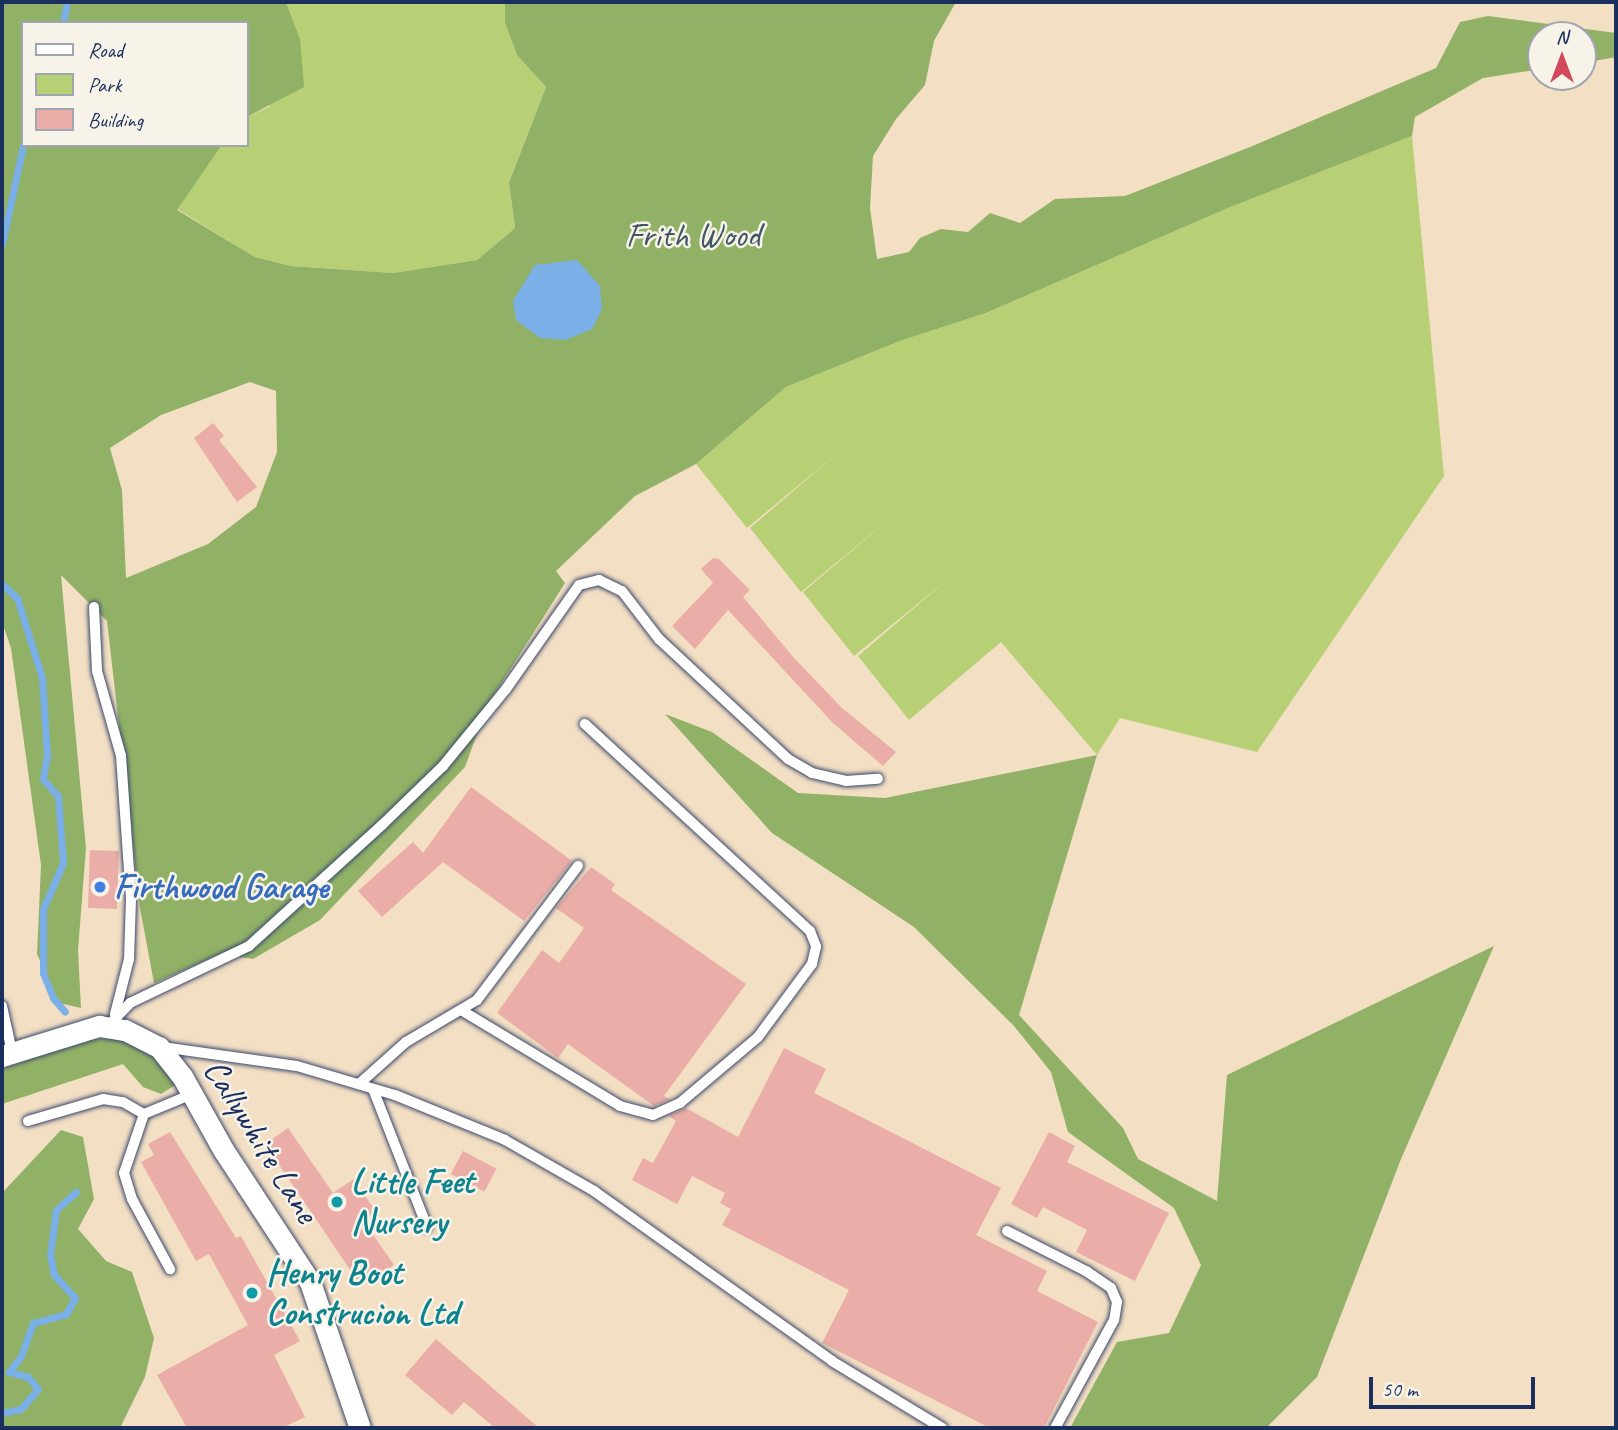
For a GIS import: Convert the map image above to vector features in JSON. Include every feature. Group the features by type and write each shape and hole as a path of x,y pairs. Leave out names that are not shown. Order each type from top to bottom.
{"street":[{"name":"Callywhite Lane","path":"7,1054 111,1020 159,1047 192,1094 310,1282 360,1428"}],"lane":[{"path":"111,1020 249,946 382,825 443,766 506,689 579,585 600,580 622,591 659,639 788,759 812,773 846,781 878,779"},
{"path":"94,607 97,671 121,756 131,899 129,959 111,1020"},
{"path":"461,1010 620,1105 653,1115 680,1103 758,1037 812,964 816,946 810,931 585,724"},
{"path":"359,1084 406,1042 477,1000 578,866"},
{"path":"2,1006 7,1054"},
{"path":"159,1047 297,1066 373,1088 505,1140 594,1191 832,1362 942,1428"},
{"path":"373,1088 426,1227"},
{"path":"170,1269 132,1199 124,1174 144,1114 192,1094"},
{"path":"28,1121 103,1099 122,1102 144,1114"},
{"path":"1007,1231 1086,1271 1111,1288 1117,1302 1115,1320 1055,1428"}],"green space":[{"path":"286,2 505,2 505,23 517,55 546,87 509,181 515,228 477,260 393,273 291,266 255,257 177,209 221,147 248,147 248,117 269,107 300,39"},
{"name":"Frith Wood","path":"286,2 300,39 304,87 248,116 248,21 21,21 21,147 221,147 177,210 255,257 291,266 393,273 477,260 515,228 509,182 546,87 517,55 505,23 505,2 956,2 934,41 925,85 896,119 873,156 870,208 877,259 909,252 920,238 941,229 968,232 990,213 1020,223 1055,199 1125,196 1250,147 1436,68 1460,22 1488,16 1527,21 1527,71 1483,78 1415,117 1412,136 1228,208 986,313 900,341 786,387 696,464 635,496 556,571 565,583 487,706 465,767 320,920 253,959 220,954 154,983 140,908 107,621 61,575 86,848 78,950 81,1008 59,1003 37,954 41,865 11,648 2,622 2,4","holes":["250,382 276,391 277,452 256,507 208,544 126,578 122,490 110,448 161,415"]},
{"name":"Frith Wood","path":"1597,30 1616,33 1616,57 1597,60"},
{"path":"1412,136 1444,476 1257,752 1120,718 1097,755 1001,642 909,720 858,656 948,579 854,656 803,592 894,515 801,592 750,528 840,451 747,528 696,464 786,387 900,341 986,313 1228,208"},
{"path":"665,714 712,732 798,793 885,798 1097,755 1019,1015 1123,1128 1138,1159 1217,1201 1227,1075 1494,946 1401,1159 1317,1377 1266,1428 1070,1428 1117,1342 1169,1333 1201,1265 1174,1208 1068,1132 1051,1072 1014,1026 914,927 772,833"},
{"path":"115,1038 150,1046 177,1084 161,1094 143,1087 123,1064 2,1104 2,1069 84,1039"},
{"path":"61,1130 83,1137 94,1199 78,1229 106,1261 132,1272 154,1338 145,1377 120,1428 2,1428 2,1193"}],"water":[{"path":"577,260 600,286 602,309 592,329 565,340 540,338 516,320 513,301 535,265"}],"building":[{"path":"213,423 224,436 219,440 257,487 237,502 194,438"},
{"path":"713,558 719,559 750,590 743,597 794,658 842,708 896,752 883,766 833,723 728,610 695,649 672,626 713,583 701,569"},
{"path":"471,787 572,861 524,921 443,862 382,917 358,891 413,842 423,853"},
{"path":"90,850 119,851 117,909 88,908"},
{"path":"591,867 615,884 611,890 746,984 664,1096 670,1099 654,1106 568,1044 558,1058 497,1013 542,950 559,963 584,928 556,908"},
{"path":"784,1048 826,1069 814,1093 1001,1188 976,1235 1047,1271 1037,1291 1098,1322 1044,1428 990,1428 822,1343 849,1290 722,1225 731,1209 720,1203 725,1193 692,1176 677,1204 632,1180 643,1158 653,1163 676,1121 669,1116 686,1108 738,1137"},
{"name":"Little Feet Nursery","path":"288,1128 333,1193 354,1179 376,1212 363,1220 394,1265 361,1286 265,1144"},
{"name":"Henry Boot Construcion Ltd","path":"170,1132 236,1238 241,1236 300,1341 274,1355 305,1417 282,1428 187,1428 157,1375 248,1325 209,1254 196,1261 141,1162 154,1155 148,1144"},
{"path":"1049,1132 1075,1146 1067,1162 1169,1213 1135,1281 1076,1252 1087,1230 1043,1207 1037,1218 1011,1204"},
{"path":"463,1151 497,1169 484,1192 451,1174"},
{"path":"436,1339 539,1428 495,1428 464,1402 452,1415 405,1375"}],"waterway":[{"path":"63,21 67,2"},
{"path":"2,244 23,147"},
{"path":"2,584 17,598 42,678 47,756 43,779 58,796 63,863 43,909 43,973 53,998 65,1012"},
{"path":"2,1413 21,1409 38,1389 28,1377 9,1372 21,1356 33,1323 66,1314 75,1298 54,1275 50,1255 56,1210 76,1192"}],"place":[{"name":"Firthwood Garage","path":"100,887"},
{"name":"Little Feet Nursery","path":"337,1202"},
{"name":"Henry Boot Construcion Ltd","path":"252,1293"}]}
